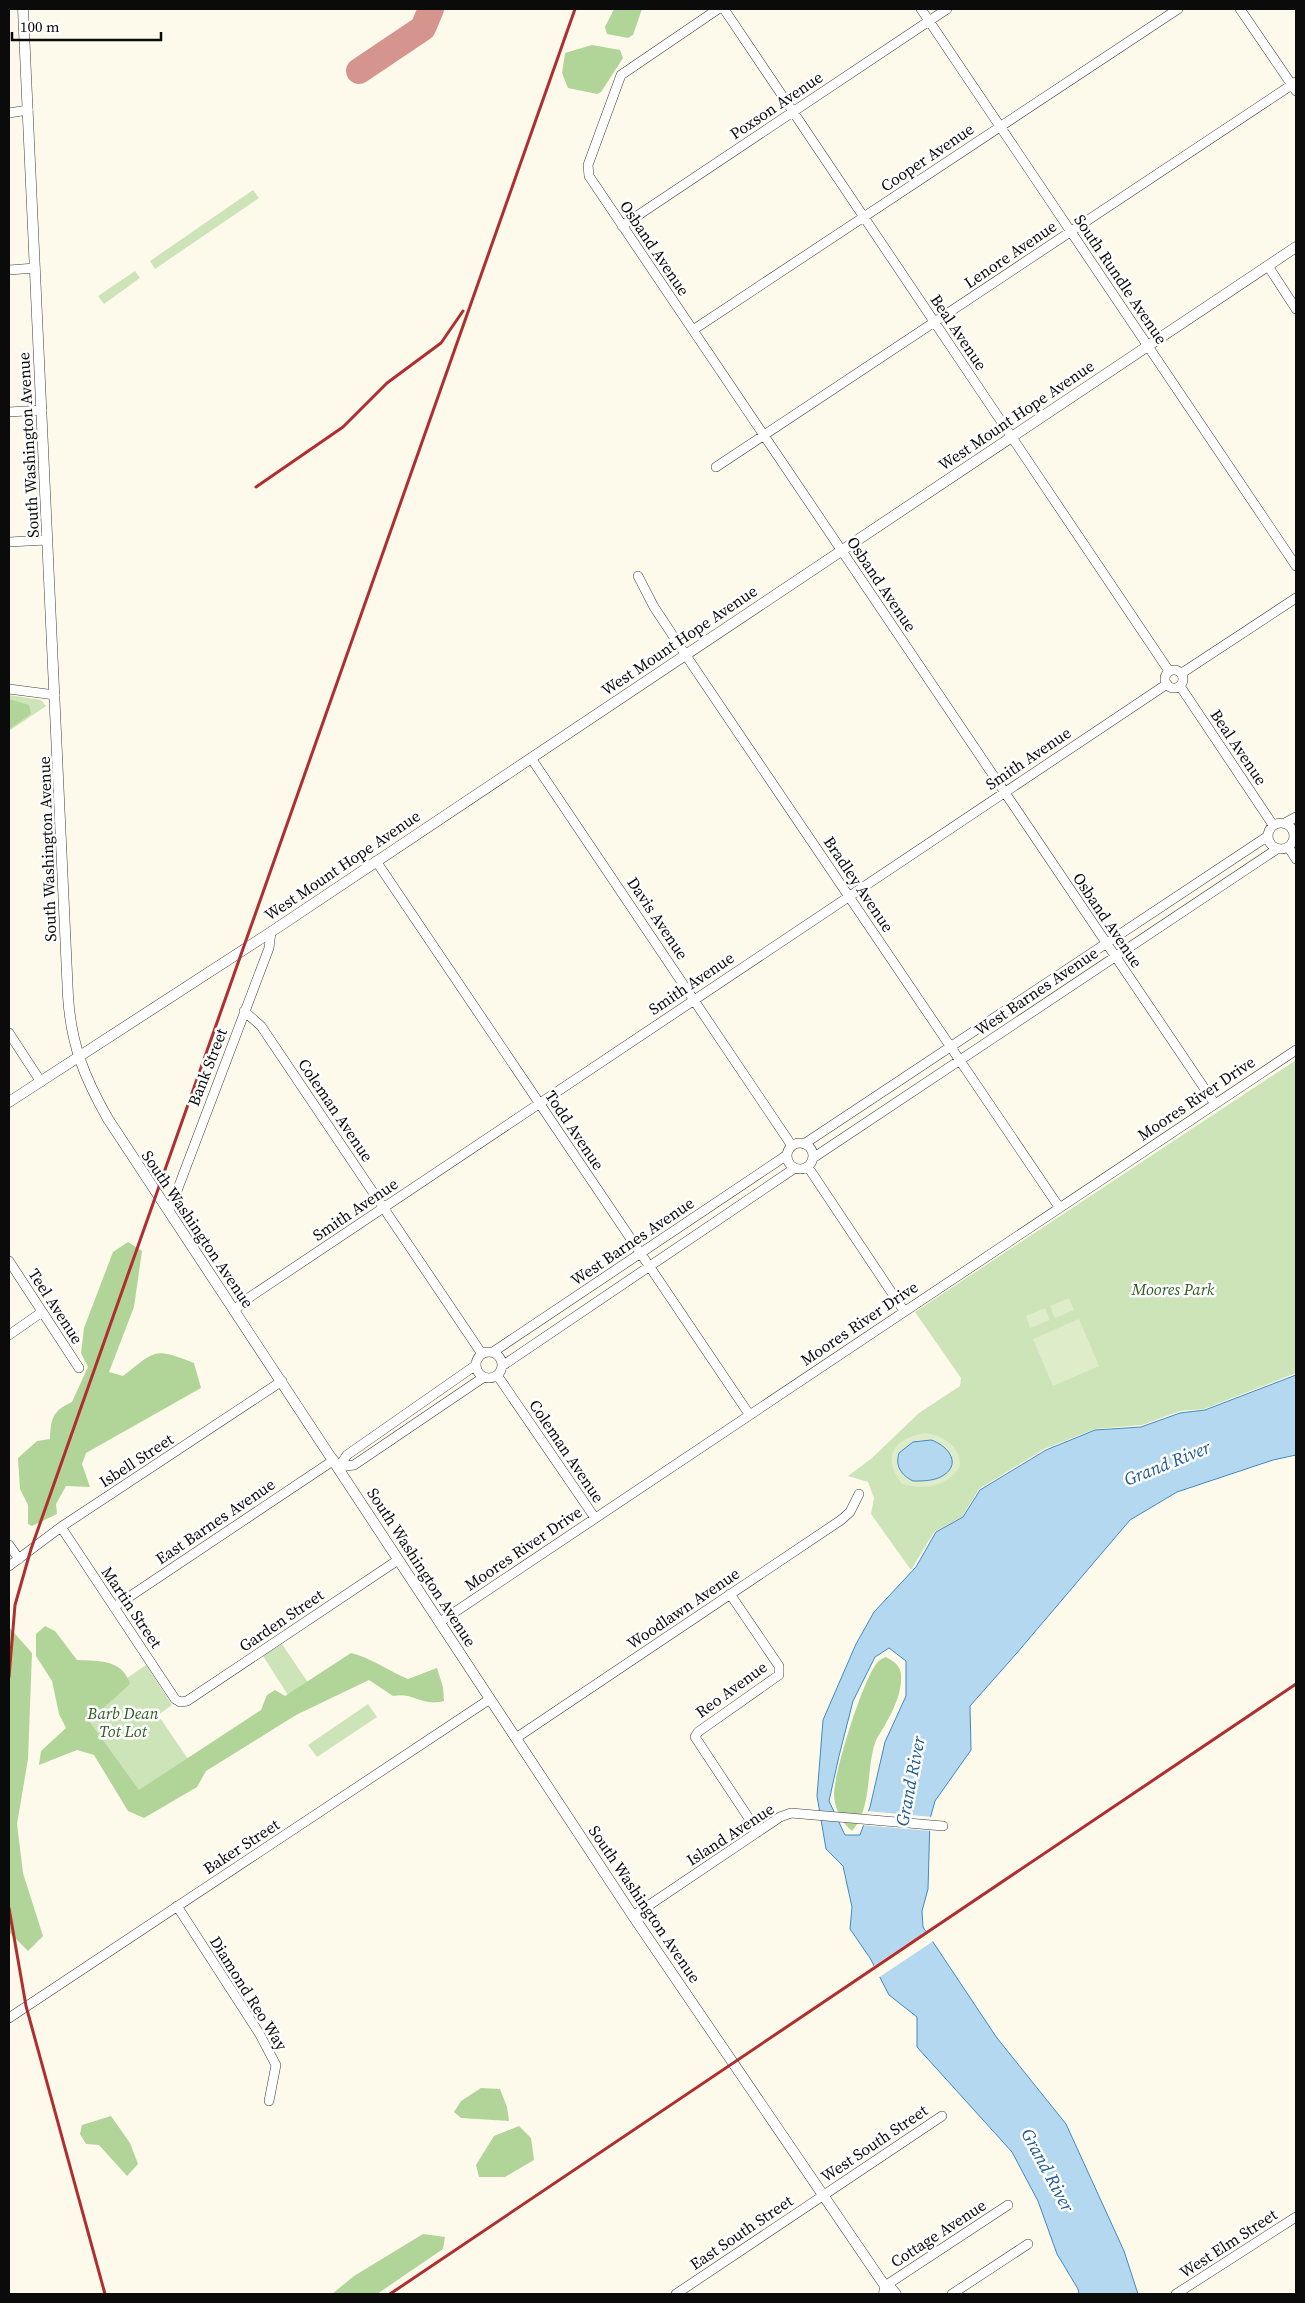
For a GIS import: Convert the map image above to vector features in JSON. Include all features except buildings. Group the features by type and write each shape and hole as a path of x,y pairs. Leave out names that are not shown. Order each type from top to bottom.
{"street":[{"name":"South Washington Avenue","path":"23,9 68,996 72,1035 78,1058 108,1120 282,1381 633,1916 823,2195 885,2290 890,2286 896,2294"},
{"name":"Osband Avenue","path":"718,9 626,70 617,82 587,170 589,176 1214,1104"},
{"name":"Beal Avenue","path":"724,9 1169,671"},
{"name":"South Rundle Avenue","path":"920,9 1296,566"},
{"name":"Poxson Avenue","path":"622,226 947,9"},
{"name":"Cooper Avenue","path":"693,330 1178,9"},
{"path":"1240,9 1295,86"},
{"name":"Lenore Avenue","path":"716,467 1295,86"},
{"path":"9,113 28,110"},
{"name":"West Mount Hope Avenue","path":"9,1102 271,932 1010,436 1296,247"},
{"path":"1268,266 1296,309"},
{"path":"9,270 35,268"},
{"path":"9,412 42,410"},
{"path":"9,542 48,540"},
{"name":"Bradley Avenue","path":"638,576 644,591 685,654 1059,1207"},
{"path":"1182,673 1296,598"},
{"path":"1178,670 1182,673 1183,682 1180,686 1171,687 1167,684 1165,678 1169,671 1178,670"},
{"name":"Smith Avenue","path":"235,1310 244,1301 538,1103 1167,684"},
{"name":"Beal Avenue","path":"1180,686 1274,825"},
{"path":"9,689 55,695"},
{"name":"Davis Avenue","path":"531,758 792,1146"},
{"path":"1289,848 1277,849 1270,844 1268,836 1274,825 1285,823 1296,817"},
{"path":"1285,823 1293,830 1296,837 1289,848"},
{"name":"West Barnes Avenue","path":"804,1144 1268,836"},
{"path":"1289,848 1296,859"},
{"name":"West Barnes Avenue","path":"813,1158 1277,849"},
{"name":"Todd Avenue","path":"376,861 749,1414"},
{"name":"Bank Street","path":"169,1212 269,948 271,932"},
{"name":"Coleman Avenue","path":"244,1011 261,1026 482,1354"},
{"path":"9,1033 41,1082"},
{"name":"Moores River Drive","path":"440,1622 1296,1050"},
{"path":"804,1144 810,1148 813,1158 808,1167 795,1168 789,1163 787,1155 792,1146 804,1144"},
{"name":"West Barnes Avenue","path":"493,1352 787,1155"},
{"path":"808,1167 904,1311"},
{"name":"West Barnes Avenue","path":"502,1366 795,1168"},
{"name":"Teel Avenue","path":"9,1261 79,1368"},
{"path":"9,1334 42,1312"},
{"path":"336,1464 476,1365 482,1354 493,1352 500,1357 502,1366 498,1375 491,1378 484,1377 476,1365"},
{"name":"Coleman Avenue","path":"498,1375 595,1518"},
{"path":"336,1464 354,1465 484,1377"},
{"name":"Isbell Street","path":"9,1566 61,1528 282,1381"},
{"name":"East Barnes Avenue","path":"114,1607 336,1464"},
{"name":"Woodlawn Avenue","path":"516,1738 841,1520 850,1512 859,1494"},
{"name":"Martin Street","path":"61,1528 175,1698 180,1702"},
{"path":"9,1545 19,1559"},
{"name":"Garden Street","path":"180,1702 187,1700 398,1560"},
{"name":"Reo Avenue","path":"730,1594 779,1666 779,1675 698,1732 695,1737 758,1832"},
{"name":"Baker Street","path":"9,2018 490,1699"},
{"name":"Island Avenue","path":"633,1916 780,1817 799,1813 943,1826"},
{"name":"Diamond Reo Way","path":"177,1906 259,2034 276,2065 269,2101"},
{"name":"West South Street","path":"823,2195 942,2116"},
{"name":"East South Street","path":"676,2294 823,2195"},
{"name":"Cottage Avenue","path":"885,2290 1008,2205"},
{"name":"West Elm Street","path":"1176,2294 1296,2217"},
{"path":"952,2294 1028,2244"}],"green space":[{"path":"614,9 642,9 633,35 628,38 607,34 605,27"},
{"path":"592,45 620,50 623,58 601,92 597,94 568,88 562,73 565,53"},
{"path":"253,190 259,198 155,269 150,261"},
{"path":"135,271 140,278 104,304 98,296"},
{"path":"9,695 41,700 46,706 9,731"},
{"path":"9,699 29,705 31,714 9,729"},
{"name":"Moores Park","path":"1296,1060 1296,1373 1204,1409 1180,1411 1142,1425 1095,1429 1044,1449 979,1489 962,1517 934,1532 911,1570 871,1514 874,1498 868,1482 848,1476 872,1458 919,1413 960,1386 961,1378 915,1312"},
{"path":"128,1242 142,1251 134,1307 109,1372 123,1376 149,1356 163,1353 194,1363 201,1388 86,1453 82,1464 90,1487 66,1486 56,1504 57,1514 32,1526 28,1524 28,1505 20,1489 18,1458 37,1441 50,1439 54,1416 65,1405 72,1402 88,1367 81,1353 84,1328 113,1252"},
{"path":"1069,1298 1074,1310 1055,1318 1050,1306"},
{"path":"1045,1308 1050,1320 1030,1328 1026,1316"},
{"path":"1079,1319 1099,1366 1053,1386 1033,1339"},
{"path":"926,1433 945,1439 950,1443 957,1453 960,1466 949,1479 942,1483 919,1487 902,1484 892,1465 894,1450 906,1439"},
{"path":"45,1626 55,1631 77,1660 109,1663 116,1666 126,1676 130,1684 89,1721 139,1790 261,1710 267,1695 275,1690 285,1696 351,1653 364,1657 408,1679 437,1668 443,1687 444,1701 429,1702 407,1696 393,1696 369,1680 296,1715 206,1771 197,1787 144,1818 128,1811 94,1755 77,1750 39,1765 41,1751 66,1728 59,1714 52,1681 36,1656 36,1634"},
{"path":"9,1627 32,1653 28,1759 17,1824 23,1873 43,1936 28,1951 9,1932"},
{"path":"282,1644 311,1687 291,1700 263,1656"},
{"path":"886,1657 899,1667 901,1676 899,1694 895,1706 875,1743 866,1801 863,1812 852,1831 848,1828 837,1810 834,1799 835,1783 850,1727 864,1687 877,1663"},
{"name":"Barb Dean Tot Lot","path":"146,1665 172,1705 158,1715 192,1765 136,1804 76,1713"},
{"path":"368,1704 377,1717 317,1757 308,1745"},
{"path":"481,2088 500,2089 507,2107 509,2121 461,2118 454,2112 461,2101"},
{"path":"111,2116 130,2143 138,2164 127,2176 99,2145 86,2144 80,2134 82,2125"},
{"path":"519,2126 531,2138 534,2160 505,2177 479,2177 476,2165 494,2136"},
{"path":"423,2234 445,2237 443,2249 377,2294 332,2294 354,2276"}],"water":[{"name":"Grand River","path":"1296,1375 1296,1455 1273,1460 1177,1492 1130,1520 970,1706 971,1750 935,1801 930,1819 928,1889 922,1911 923,1927 997,2038 1066,2124 1124,2251 1138,2294 1079,2294 1078,2289 1057,2254 1038,2201 1012,2152 917,2047 917,2017 889,1995 870,1958 850,1929 852,1907 843,1866 826,1849 817,1796 823,1720 856,1644 874,1612 916,1567 936,1532 963,1517 980,1490 1046,1450 1095,1430 1141,1427 1180,1413 1205,1410","holes":["889,1648 906,1661 906,1696 885,1742 870,1807 860,1835 845,1835 829,1801 853,1701 875,1657"]},
{"path":"931,1440 946,1449 952,1459 952,1465 941,1477 913,1481 900,1470 898,1462 899,1453 913,1442"}],"pier":[{"path":"866,1811 933,1817 931,1831 861,1825"},
{"path":"928,1930 935,1940 878,1978 872,1967"}],"taxiway":[{"path":"359,71 423,28 431,9"}],"railway":[{"path":"9,1677 15,1605 31,1549 575,9"},
{"path":"256,487 343,427 387,383 441,343 463,311"},
{"path":"390,2294 1296,1684"},
{"path":"9,1908 26,2006 105,2294"}]}
